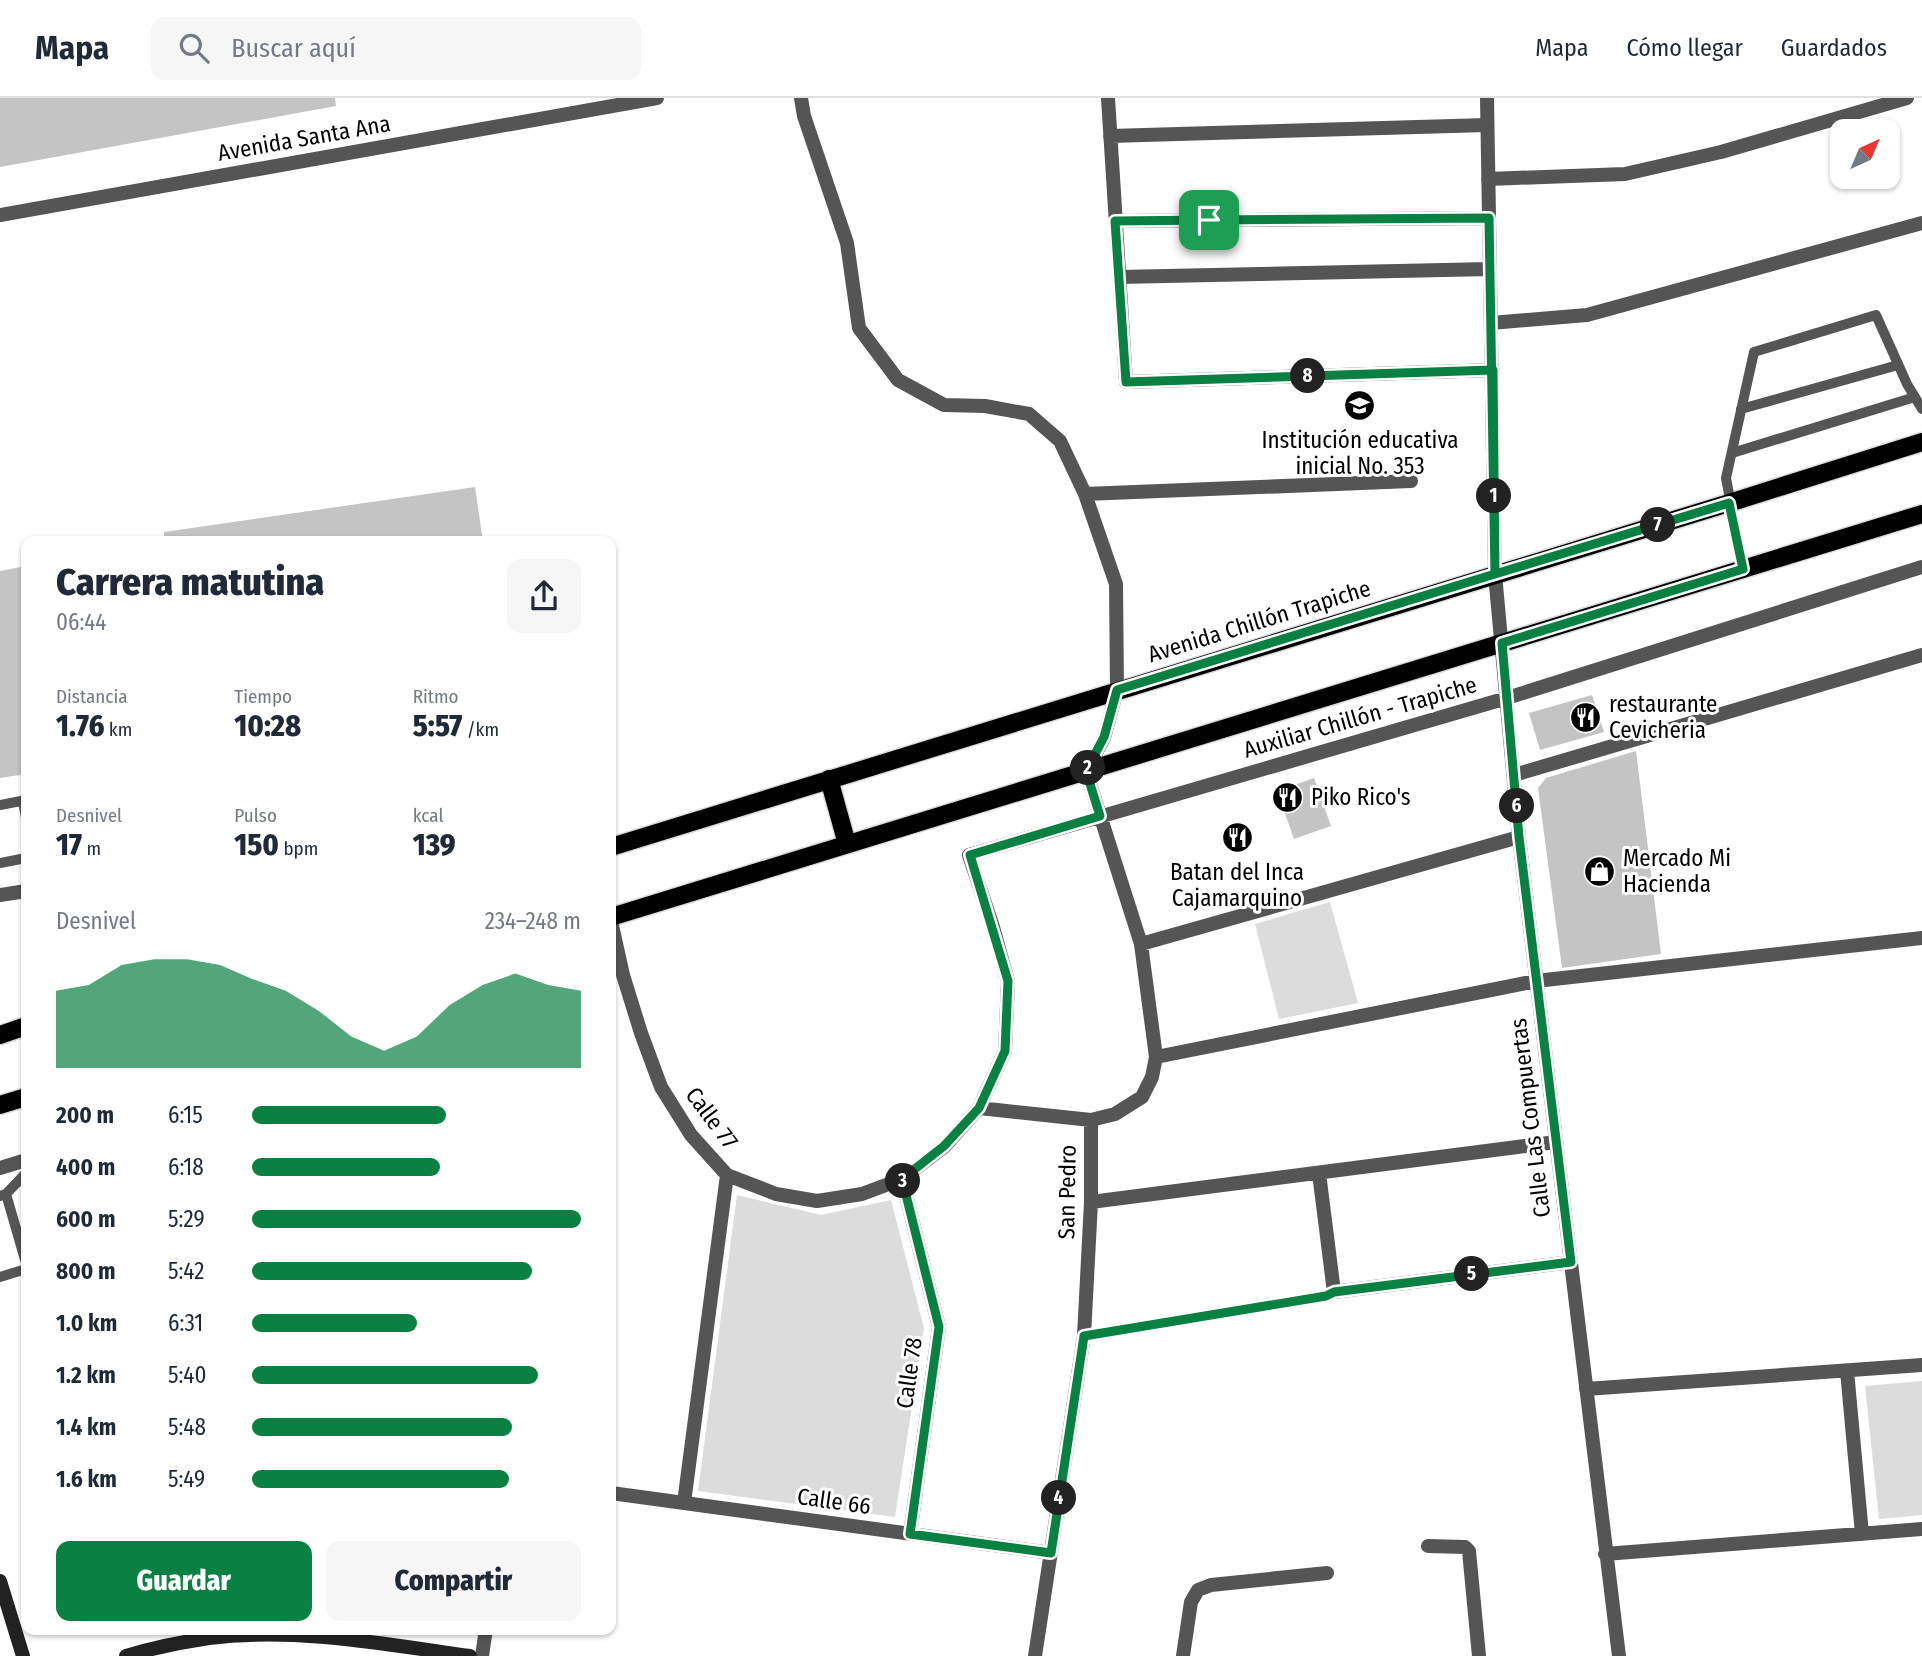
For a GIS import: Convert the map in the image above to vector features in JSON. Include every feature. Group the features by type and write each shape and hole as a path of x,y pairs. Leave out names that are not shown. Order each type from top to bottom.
{"main road":[{"name":"Avenida Chillón Trapiche","path":"616,845 1922,442"},
{"path":"616,917 1922,514"},
{"path":"829,779 847,844"},
{"path":"0,1035 21,1029"},
{"path":"0,1105 21,1099"}],"street":[{"name":"Avenida Santa Ana","path":"0,215 657,98"},
{"path":"800,98 846,243 859,328 898,380 944,405 985,406 1029,414 1060,441 1085,494 1115,584 1117,690 1104,737 1086,771"},
{"path":"1108,98 1126,382 1493,370"},
{"name":"Calle Las Compuertas","path":"1487,98 1495,574 1519,837 1619,1656"},
{"path":"1488,179 1625,174 1721,152 1907,98"},
{"path":"1110,136 1487,124"},
{"path":"1115,221 1489,218"},
{"path":"1492,323 1587,315 1922,223"},
{"path":"1119,277 1490,269"},
{"path":"1085,494 1411,481"},
{"name":"Auxiliar Chillón - Trapiche","path":"970,855 1507,698 1922,567"},
{"path":"1514,775 1922,655"},
{"name":"San Pedro","path":"1035,1656 1084,1336 1091,1202 1091,1120 1115,1114 1142,1097 1152,1077 1156,1057 1141,944 1086,771"},
{"path":"1141,944 1519,837"},
{"name":"Calle 77","path":"617,977 661,1087 691,1135 727,1175 776,1194 817,1201 862,1194 902,1179 944,1146 979,1108 1005,1051 1008,981 970,855"},
{"path":"0,895 21,892"},
{"path":"1156,1057 1536,981 1922,938"},
{"path":"979,1108 1091,1120"},
{"path":"1091,1202 1556,1142"},
{"path":"0,1168 21,1162"},
{"path":"1319,1173 1334,1292 1571,1262"},
{"path":"684,1503 727,1175"},
{"name":"Calle 78","path":"902,1179 939,1327 910,1534"},
{"path":"1586,1389 1922,1365"},
{"path":"1847,1371 1862,1534"},
{"name":"Calle 66","path":"616,1494 1051,1553"},
{"path":"1605,1554 1922,1529"},
{"path":"1428,1546 1465,1547 1469,1551 1479,1656"},
{"path":"1183,1656 1191,1602 1198,1590 1211,1585 1327,1573"},
{"path":"0,1581 23,1656"},
{"path":"126,1656 164,1645 260,1635"},
{"path":"345,1635 470,1656"},
{"path":"481,1656 485,1635"}],"lane":[{"path":"1743,569 1726,478 1754,352 1876,315 1898,365 1922,409"},
{"path":"1741,409 1898,365"},
{"path":"1731,453 1915,397"},
{"path":"0,805 21,802"},
{"path":"0,863 21,859"},
{"path":"21,1178 3,1195 21,1246"},
{"path":"0,1224 13,1220"},
{"path":"0,1277 21,1271"},
{"path":"1084,1336 1326,1296 1334,1292"}],"shaded area":[{"path":"1330,902 1358,1003 1279,1019 1255,924"},
{"path":"737,1195 821,1215 891,1200 924,1328 895,1517 698,1491"},
{"path":"1922,1381 1922,1515 1879,1519 1865,1386"}],"building":[{"path":"0,98 335,98 336,106 0,167"},
{"path":"475,487 482,536 164,536 164,532"},
{"path":"21,567 21,775 0,778 0,571"},
{"path":"1592,695 1604,732 1540,750 1529,713"},
{"name":"Mercado Mi Hacienda","path":"1636,751 1661,954 1562,968 1538,788 1546,778"},
{"path":"1314,778 1331,826 1294,839 1277,791"}],"place":[{"name":"Institución educativa inicial No. 353","path":"1360,406"},
{"name":"restaurante Cevicheria","path":"1586,717"},
{"name":"Piko Rico's","path":"1288,797"},
{"name":"Batan del Inca Cajamarquino","path":"1237,838"},
{"name":"Mercado Mi Hacienda","path":"1600,871"}],"route":[{"path":"1209,220 1115,221 1126,382 1493,370 1494,472 1495,574 1729,503 1743,569 1502,643 1519,837 1571,1262 1334,1292 1326,1296 1084,1336 1051,1553 910,1534 939,1327 902,1179 944,1146 979,1108 1005,1051 1008,981 970,855 1100,816 1086,771 1104,737 1117,690 1495,574 1493,370 1489,218 1209,220"}]}
